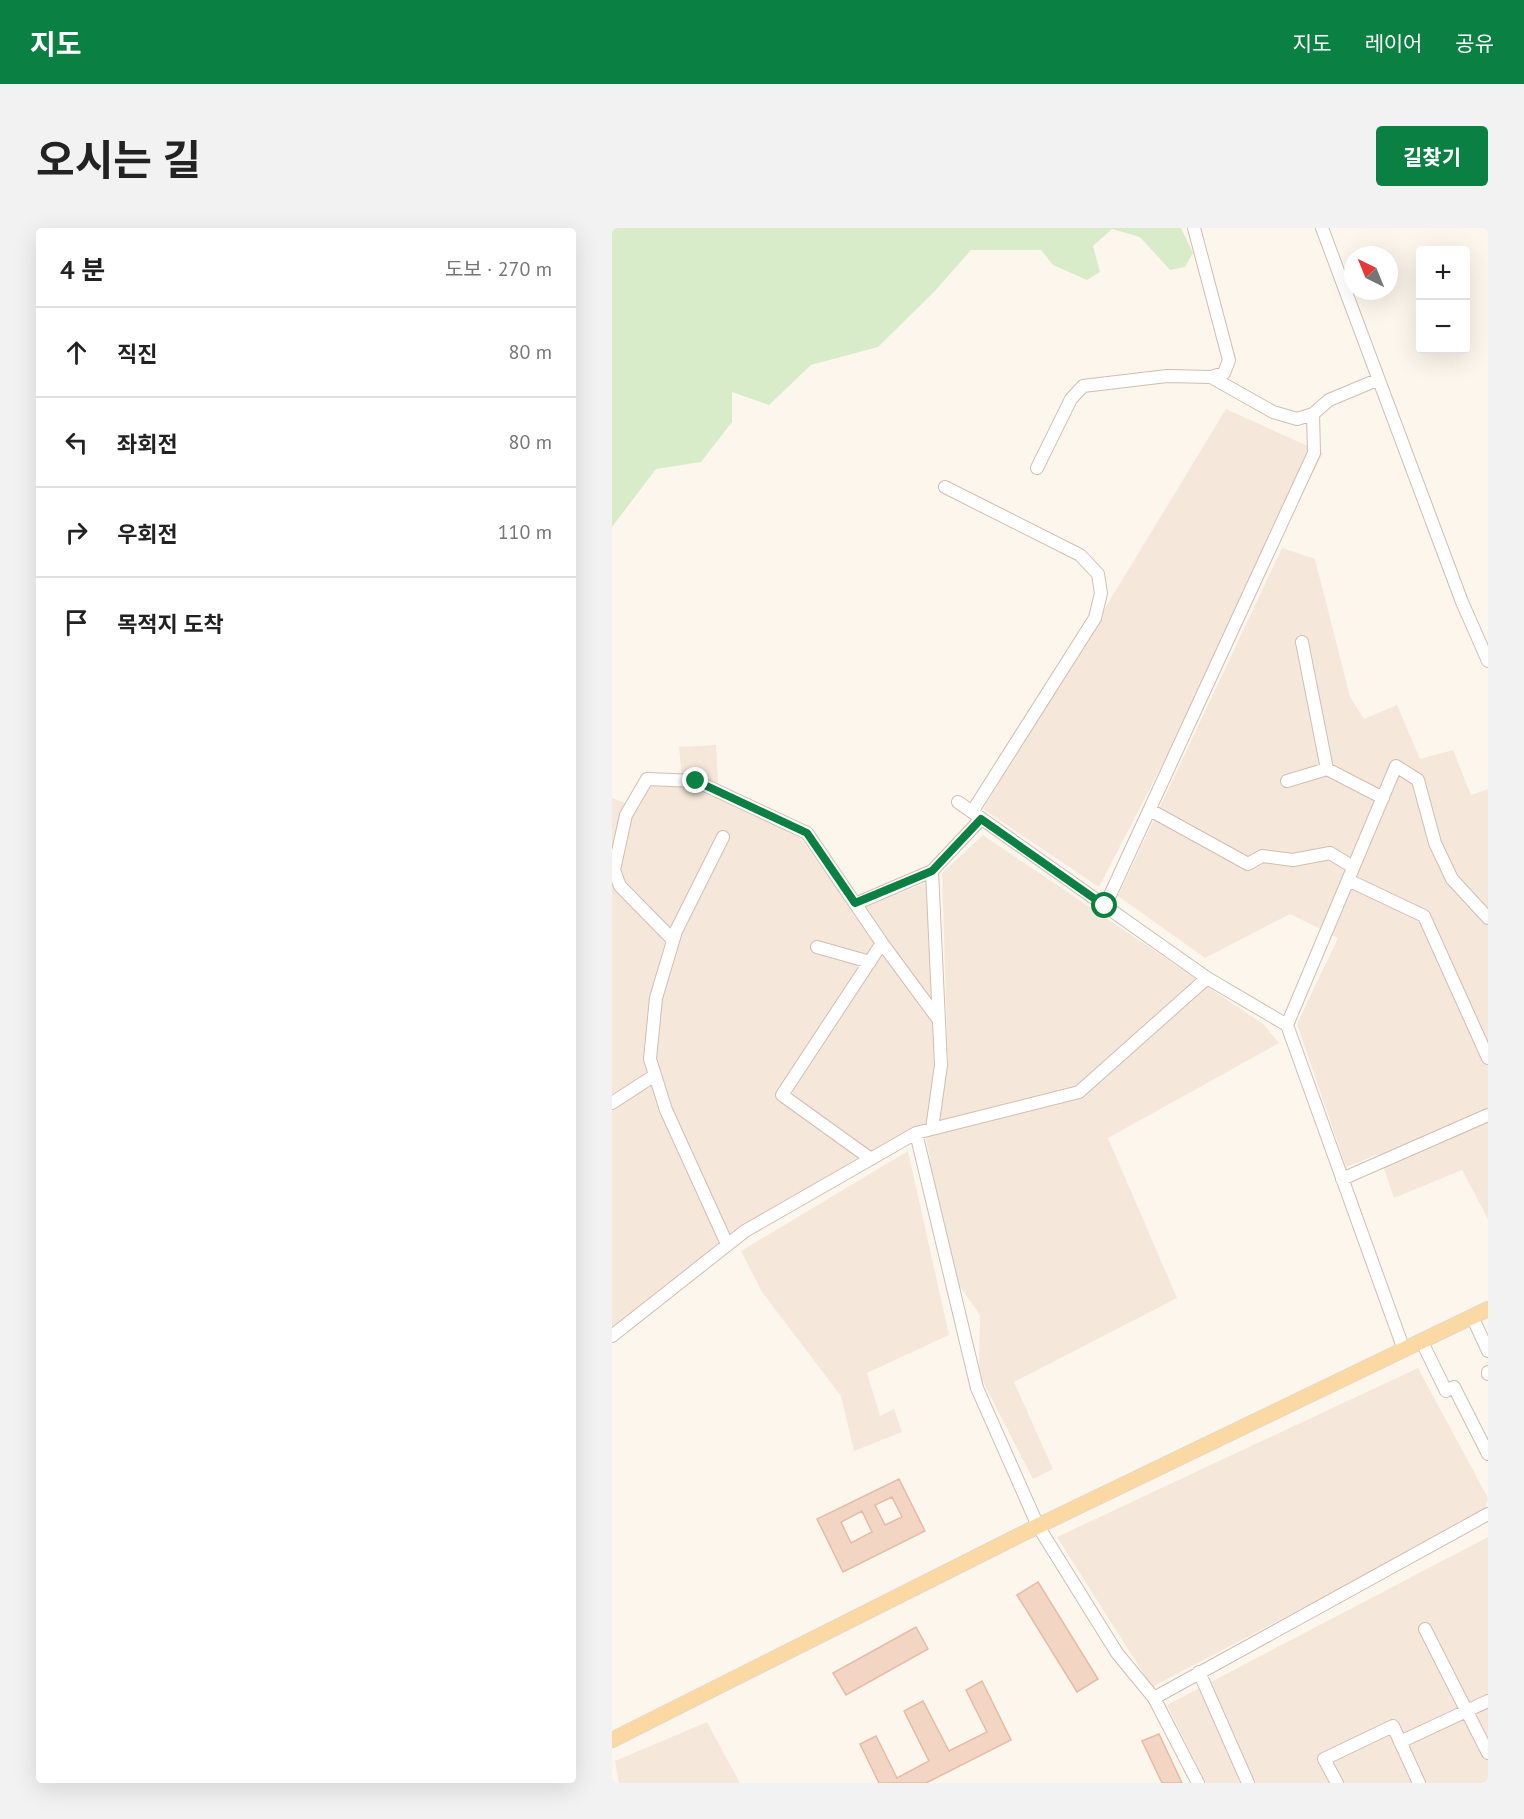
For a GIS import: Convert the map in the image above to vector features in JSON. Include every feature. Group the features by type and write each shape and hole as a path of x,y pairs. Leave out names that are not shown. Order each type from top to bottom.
{"main road":[{"path":"612,1740 1038,1526 1488,1309"}],"street":[{"path":"1037,468 1071,399 1083,386 1167,376 1211,377 1224,373 1229,360 1194,228"},
{"path":"1322,228 1462,602 1488,661"},
{"path":"1211,377 1273,412 1297,419 1313,414 1329,400 1377,380"},
{"path":"1105,906 1314,453 1313,414"},
{"path":"855,903 932,871 977,815 1095,618 1101,593 1098,574 1080,555 945,487"},
{"path":"1302,642 1327,769"},
{"path":"1287,1025 1396,766 1418,780 1435,843 1452,879 1488,918"},
{"path":"1287,781 1327,769 1383,798"},
{"path":"673,940 620,886 614,870 626,816 647,779 696,781 807,833 882,944 938,1019"},
{"path":"958,802 1207,978 1287,1025 1404,1350"},
{"path":"1150,810 1248,864 1262,856 1293,860 1330,853 1353,867"},
{"path":"723,837 673,940 656,998 650,1059 666,1110 727,1244"},
{"path":"932,871 941,1065 932,1129"},
{"path":"1348,880 1424,916 1488,1058"},
{"path":"871,1159 782,1095 882,944"},
{"path":"817,947 870,962"},
{"path":"612,1336 745,1230 916,1133 1080,1092 1207,978"},
{"path":"612,1103 655,1075"},
{"path":"1342,1179 1488,1115"},
{"path":"916,1133 977,1389 1038,1526 1117,1653 1154,1698 1198,1783"},
{"path":"1472,1316 1488,1351"},
{"path":"1422,1342 1446,1391 1454,1387 1488,1454"},
{"path":"1154,1698 1488,1514"},
{"path":"1425,1629 1488,1753"},
{"path":"1199,1672 1248,1783"},
{"path":"1400,1742 1488,1701"},
{"path":"1337,1783 1324,1759 1393,1726 1419,1783"}],"shaded area":[{"path":"1226,409 1323,453 1099,887 983,809"},
{"path":"1282,548 1315,559 1350,697 1364,719 1397,705 1420,759 1453,750 1471,795 1488,789 1488,1219 1462,1170 1394,1198 1379,1154 1346,1167 1297,1024 1338,938 1290,914 1205,958 1118,896"},
{"path":"716,745 719,797 800,838 854,911 928,882 935,1061 927,1124 744,1225 612,1329 612,798 639,808 650,785 683,787 679,747"},
{"path":"983,835 1263,1024 1279,1043 1108,1138 1177,1298 1014,1382 1053,1469 1033,1479 979,1374 980,1315 951,1274 926,1138 936,1134 948,1067 942,873"},
{"path":"908,1151 949,1335 867,1373 880,1416 894,1409 902,1432 854,1451 841,1396 762,1292 741,1251"},
{"path":"1418,1368 1488,1498 1484,1513 1152,1687 1057,1537"},
{"path":"1488,1537 1488,1783 1206,1783 1167,1705"},
{"path":"707,1722 740,1783 619,1783 615,1761"}],"green space":[{"path":"612,228 1181,228 1193,253 1185,267 1170,270 1140,237 1112,229 1093,246 1100,272 1087,280 1053,265 1041,250 971,250 934,292 878,347 811,365 769,405 732,392 732,422 701,462 656,469 612,527"}],"building":[{"path":"899,1479 925,1531 843,1572 817,1519","holes":["892,1497 902,1517 885,1525 875,1505","862,1511 872,1532 851,1543 841,1522"]},
{"path":"1038,1582 1098,1679 1077,1692 1017,1595"},
{"path":"916,1627 928,1649 846,1695 833,1673"},
{"path":"982,1681 1011,1740 926,1783 879,1783 860,1744 876,1736 897,1778 929,1761 904,1711 923,1701 949,1751 987,1732 966,1690"},
{"path":"1159,1734 1182,1783 1162,1783 1142,1741"}],"route":[{"path":"696,781 807,833 855,903 932,871 981,819 1105,906"}]}
